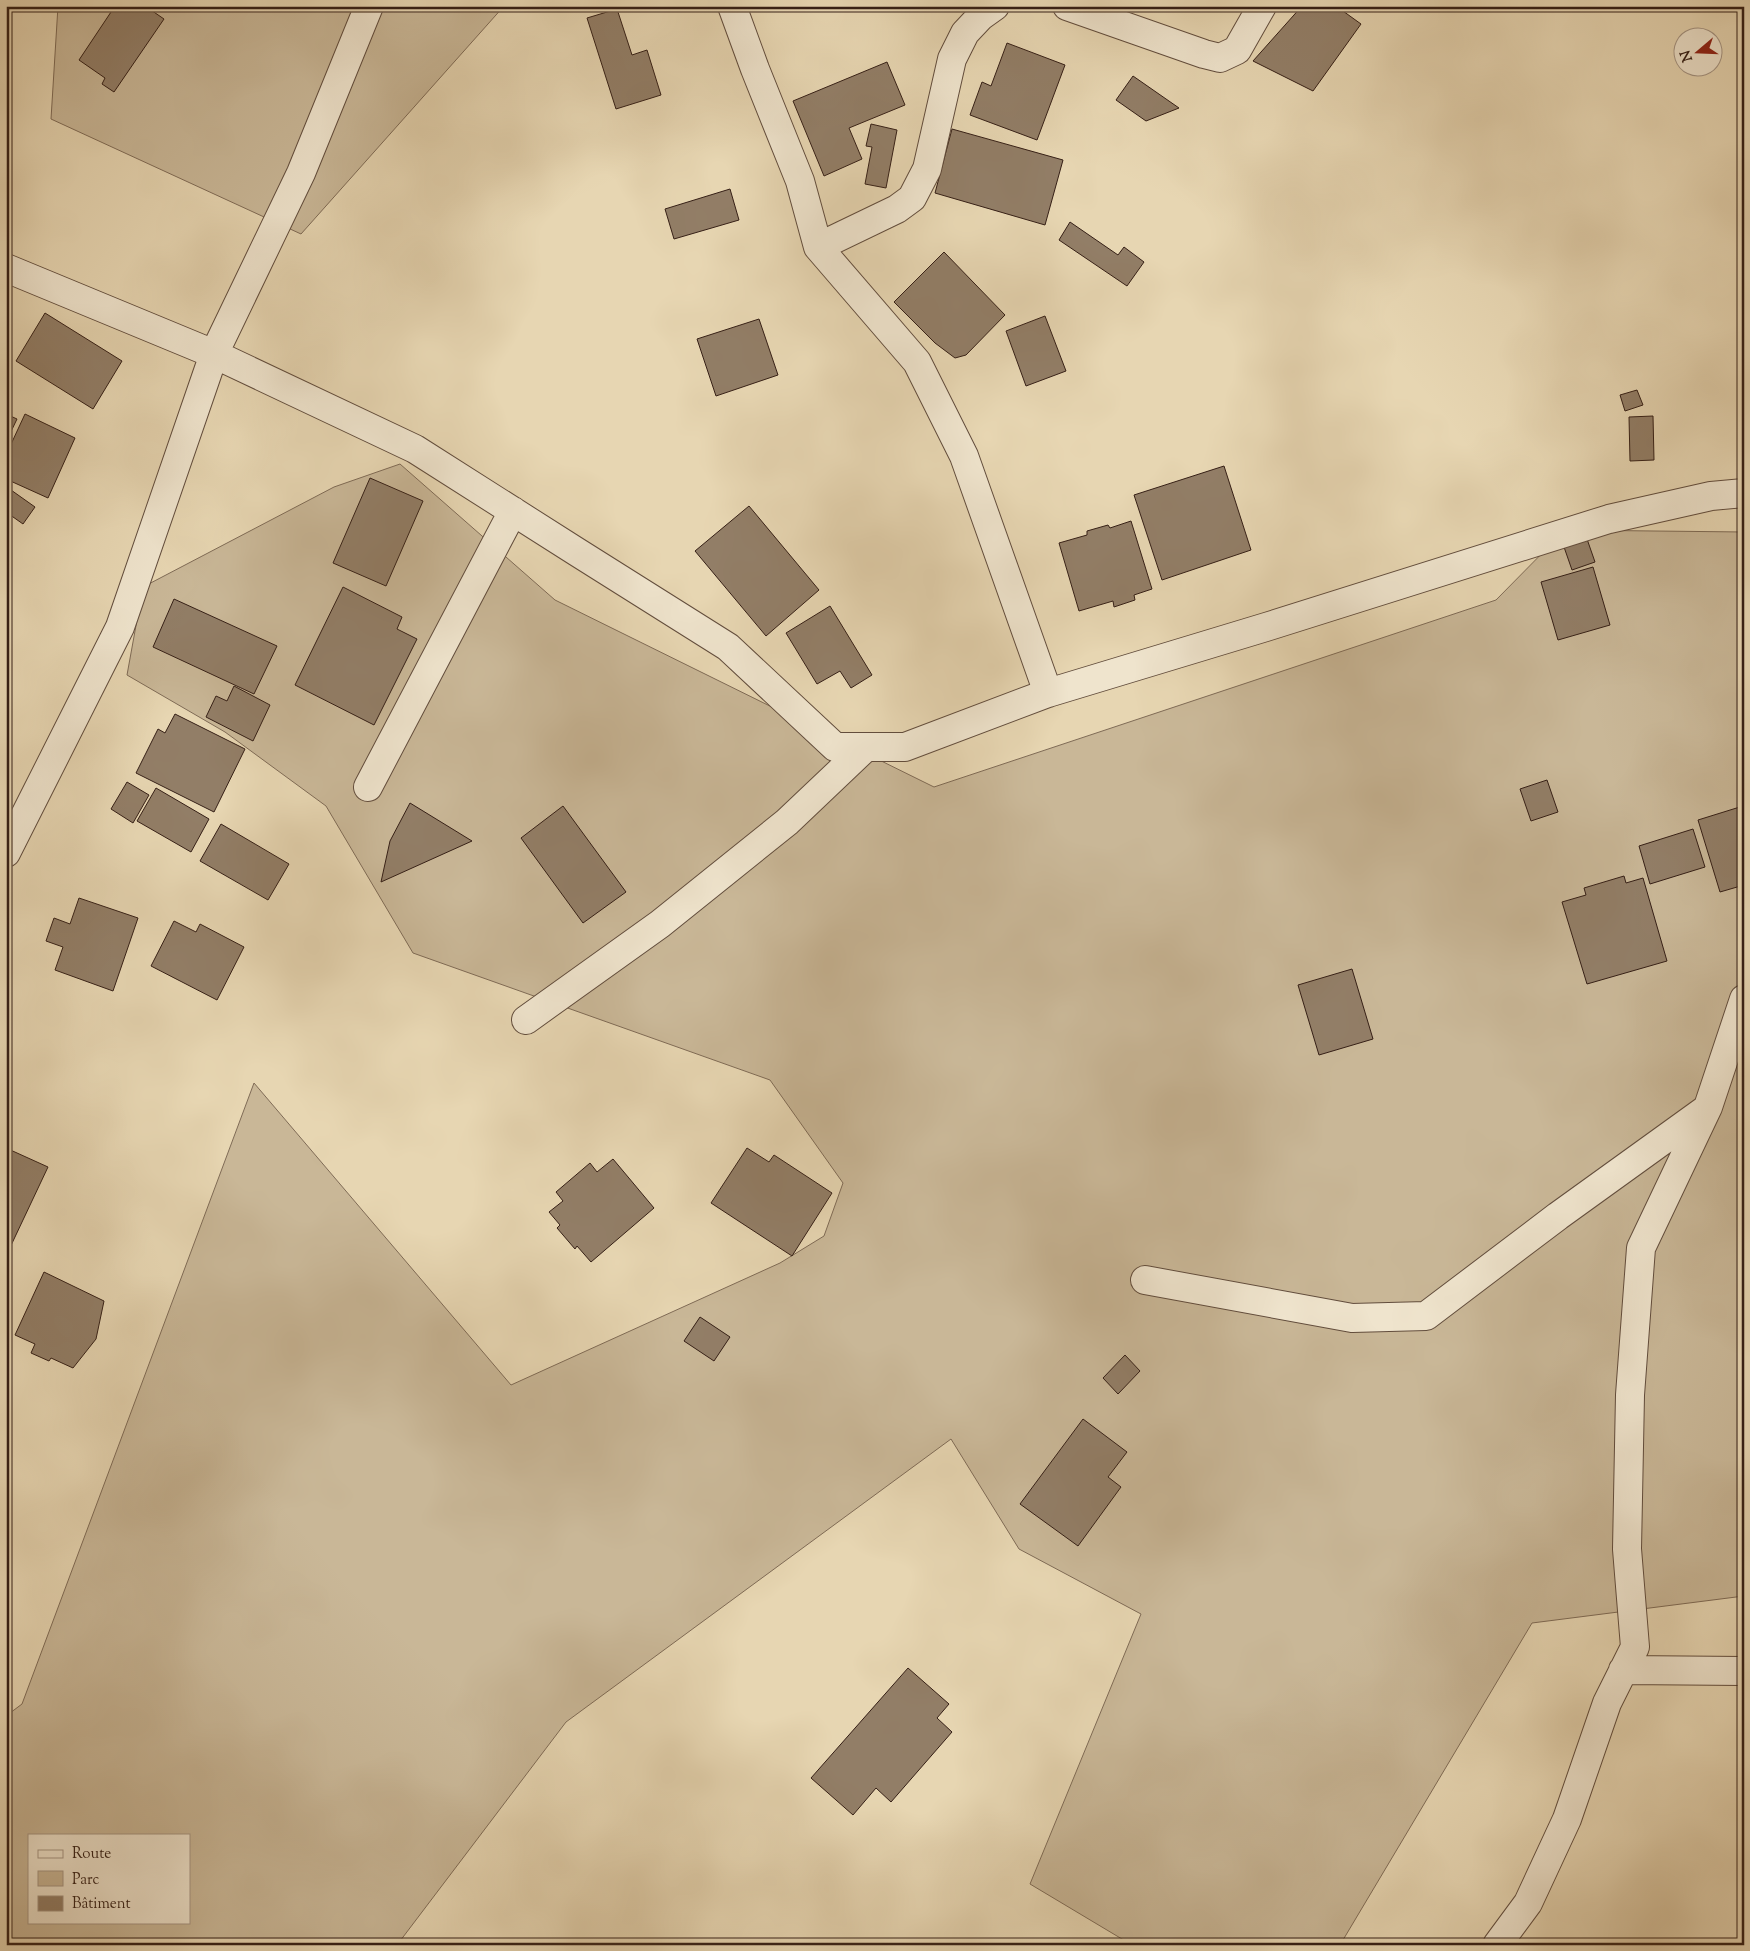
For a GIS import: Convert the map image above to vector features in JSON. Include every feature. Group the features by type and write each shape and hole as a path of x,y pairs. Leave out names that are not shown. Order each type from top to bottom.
{"street":[{"path":"6,853 120,627 214,354 301,173 370,6"},
{"path":"732,6 754,69 800,181 818,247 917,362 964,456 1048,693"},
{"path":"818,247 897,209 912,198 927,170 952,59 965,33 981,16 996,6"},
{"path":"1067,6 1220,58 1237,50 1262,6"},
{"path":"6,268 214,354 415,449 728,647 835,747 905,747 1048,693 1266,627 1609,519 1711,496 1744,493"},
{"path":"368,787 513,511"},
{"path":"526,1020 660,924 787,822 866,747"},
{"path":"1497,1945 1528,1903 1567,1819 1607,1703 1635,1647 1627,1539 1630,1395 1641,1248 1708,1107 1744,999"},
{"path":"1145,1280 1352,1318 1426,1316 1708,1107"},
{"path":"1623,1670 1744,1671"}],"green space":[{"path":"58,6 504,6 301,234 51,119"},
{"path":"400,464 555,600 934,787 1496,600 1565,530 1744,532 1744,1596 1532,1623 1340,1945 1132,1945 1030,1884 1141,1614 1019,1549 951,1439 566,1722 397,1945 6,1945 6,1716 22,1704 254,1083 511,1385 780,1263 824,1236 843,1183 770,1080 413,953 326,806 225,732 127,675 143,587 334,487"}],"building":[{"path":"115,6 145,6 164,19 114,92 102,84 105,78 79,60"},
{"path":"1302,6 1336,6 1361,24 1313,91 1253,61"},
{"path":"617,9 632,55 647,50 661,95 616,109 587,18"},
{"path":"1007,43 1065,65 1037,140 970,115 982,82 991,86"},
{"path":"887,62 905,105 849,128 862,159 824,176 793,101"},
{"path":"1133,76 1179,108 1146,121 1116,100"},
{"path":"871,124 897,130 886,188 865,184 872,147 866,146"},
{"path":"952,129 1063,160 1045,225 935,193"},
{"path":"730,189 739,220 674,239 665,209"},
{"path":"1070,222 1118,255 1124,247 1144,262 1127,286 1059,240"},
{"path":"944,252 1005,315 966,355 955,358 935,343 894,302"},
{"path":"45,313 122,361 93,409 16,361"},
{"path":"1045,316 1066,371 1026,386 1006,331"},
{"path":"759,319 778,375 716,396 697,339"},
{"path":"1637,390 1643,405 1625,411 1620,395"},
{"path":"6,414 17,419 6,442"},
{"path":"25,414 75,438 48,498 6,479 6,455"},
{"path":"1653,416 1654,460 1630,461 1629,417"},
{"path":"1224,466 1251,550 1162,580 1134,495"},
{"path":"370,478 423,501 386,586 333,563"},
{"path":"11,490 35,507 23,524 6,512 6,498"},
{"path":"749,506 819,590 766,636 695,551"},
{"path":"1131,521 1152,589 1134,595 1135,600 1114,607 1113,601 1079,611 1059,543 1087,535 1087,531 1108,525 1110,528"},
{"path":"1587,539 1595,562 1572,570 1564,547"},
{"path":"1593,567 1610,625 1558,640 1541,582"},
{"path":"343,587 402,617 397,629 417,639 374,725 295,685"},
{"path":"174,599 277,646 254,694 153,647"},
{"path":"830,606 872,675 851,688 840,671 817,684 786,633"},
{"path":"234,686 270,705 253,741 206,717 216,696 227,701"},
{"path":"175,714 245,749 214,812 136,773 158,729 165,733"},
{"path":"1547,780 1558,812 1531,821 1520,789"},
{"path":"127,782 149,795 133,823 111,809"},
{"path":"156,788 209,819 191,852 137,821"},
{"path":"410,803 472,841 381,882 390,841"},
{"path":"563,806 626,892 583,923 521,838"},
{"path":"1743,806 1744,885 1720,892 1698,820"},
{"path":"221,824 289,864 268,900 200,861"},
{"path":"1693,829 1705,867 1650,884 1639,846"},
{"path":"1624,876 1626,883 1643,878 1667,961 1587,984 1562,902 1586,895 1584,888"},
{"path":"79,898 138,918 113,991 55,970 63,947 46,941 54,918 70,924"},
{"path":"174,921 196,932 200,924 244,947 217,1000 151,966"},
{"path":"1352,969 1373,1039 1319,1055 1298,985"},
{"path":"6,1148 48,1167 6,1256"},
{"path":"747,1148 769,1162 774,1155 832,1193 792,1256 711,1203"},
{"path":"613,1159 654,1208 591,1262 577,1246 575,1249 557,1228 560,1225 549,1212 563,1201 556,1192 590,1163 597,1172"},
{"path":"44,1272 104,1301 96,1339 73,1368 51,1358 49,1361 31,1353 35,1344 15,1335"},
{"path":"700,1317 730,1337 714,1361 684,1341"},
{"path":"1125,1355 1140,1371 1118,1394 1103,1378"},
{"path":"1083,1419 1127,1452 1108,1477 1121,1487 1078,1546 1020,1504"},
{"path":"908,1668 949,1704 937,1718 952,1732 891,1802 876,1788 853,1815 811,1778"}]}
